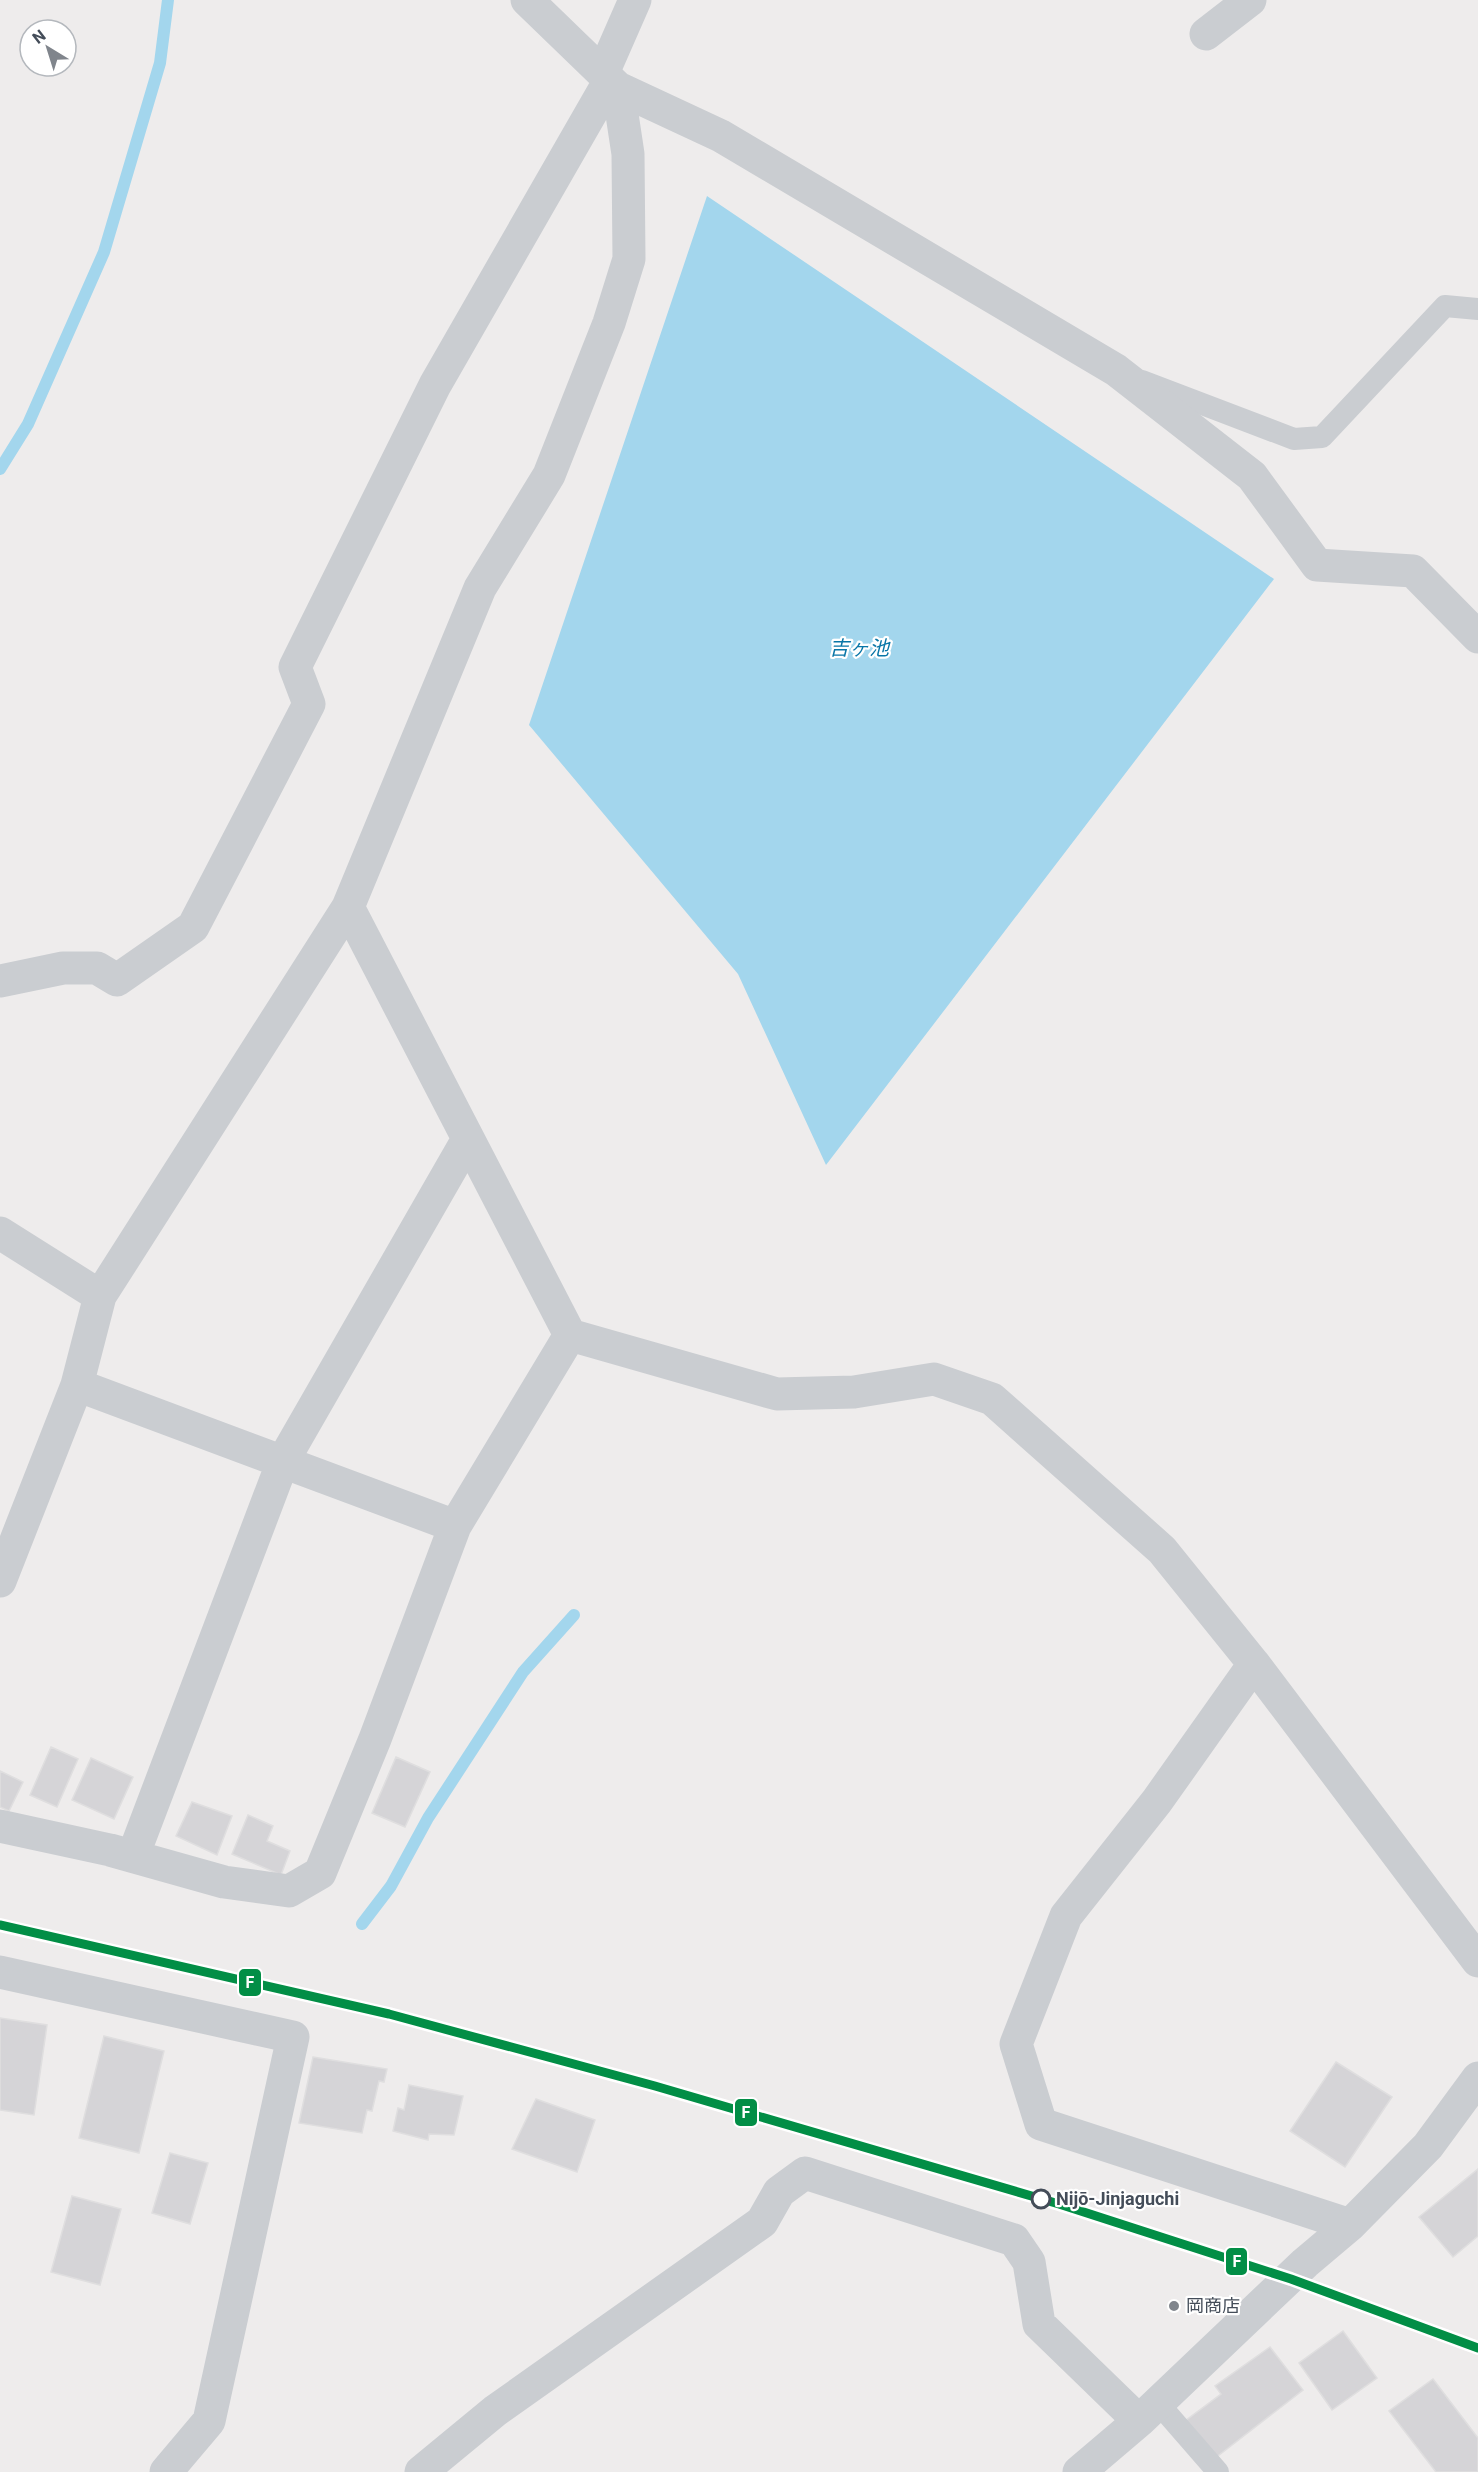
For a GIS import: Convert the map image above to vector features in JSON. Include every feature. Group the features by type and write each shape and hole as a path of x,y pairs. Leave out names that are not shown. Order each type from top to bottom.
{"street":[{"path":"527,0 610,80 721,136 1116,370 1252,476 1317,564 1413,572 1478,637"},
{"path":"0,981 63,968 97,968 117,980 193,927 309,704 295,667 435,385 610,80 635,0"},
{"path":"1206,34 1250,0"},
{"path":"0,1581 77,1385 100,1296 348,907 480,588 549,475 609,323 629,259 628,154 610,80"},
{"path":"348,907 570,1335 777,1394 854,1392 934,1379 992,1399 1162,1550 1254,1664 1478,1961"},
{"path":"133,1856 283,1461 468,1139"},
{"path":"0,1233 100,1296"},
{"path":"0,1826 133,1856 224,1882 289,1891 320,1872 375,1739 455,1526 570,1335"},
{"path":"77,1385 455,1526"},
{"path":"1254,1664 1157,1801 1066,1916 1016,2044 1041,2124 1350,2225"},
{"path":"0,1972 294,2037 209,2421 166,2472"},
{"path":"1079,2472 1149,2412 1305,2263 1350,2225 1428,2146 1478,2078"},
{"path":"421,2472 495,2411 762,2222 779,2192 805,2173 1014,2240 1029,2262 1039,2324 1149,2412"}],"lane":[{"path":"1116,370 1294,439 1322,437 1445,306 1478,309"},
{"path":"1149,2412 1218,2472"}],"water":[{"name":"吉ヶ池","path":"707,196 1274,579 826,1165 738,974 529,725"}],"building":[{"path":"51,1747 78,1759 57,1807 30,1795"},
{"path":"396,1757 430,1772 405,1827 372,1813"},
{"path":"91,1758 133,1777 114,1819 72,1800"},
{"path":"0,1771 23,1782 9,1811 0,1807"},
{"path":"192,1802 232,1816 217,1855 176,1836"},
{"path":"248,1815 273,1826 267,1841 290,1851 281,1875 232,1854"},
{"path":"0,2018 47,2025 34,2115 0,2110"},
{"path":"104,2036 164,2051 139,2153 79,2138"},
{"path":"313,2057 387,2069 384,2082 379,2081 372,2111 367,2110 362,2133 299,2123"},
{"path":"1336,2062 1392,2097 1345,2167 1290,2131"},
{"path":"409,2085 463,2096 454,2135 429,2134 428,2140 393,2131 398,2108 404,2110"},
{"path":"536,2099 595,2120 577,2172 512,2149"},
{"path":"170,2153 208,2163 190,2224 152,2213"},
{"path":"1478,2169 1478,2236 1453,2257 1419,2217"},
{"path":"72,2196 121,2209 100,2285 51,2272"},
{"path":"1343,2331 1377,2378 1332,2410 1299,2363"},
{"path":"1270,2347 1303,2390 1214,2459 1185,2421 1221,2394 1215,2386"},
{"path":"1433,2379 1478,2438 1478,2472 1436,2472 1389,2411"}],"waterway":[{"path":"0,469 28,424 104,252 160,63 168,0"},
{"path":"362,1924 391,1886 428,1818 523,1672 574,1615"}],"transit line":[{"name":"F","path":"0,1925 389,2014 655,2086 1059,2204 1291,2279 1478,2348"}],"place":[{"name":"Nijō-Jinjaguchi","path":"1041,2199"},
{"name":"岡商店","path":"1174,2306"}]}
